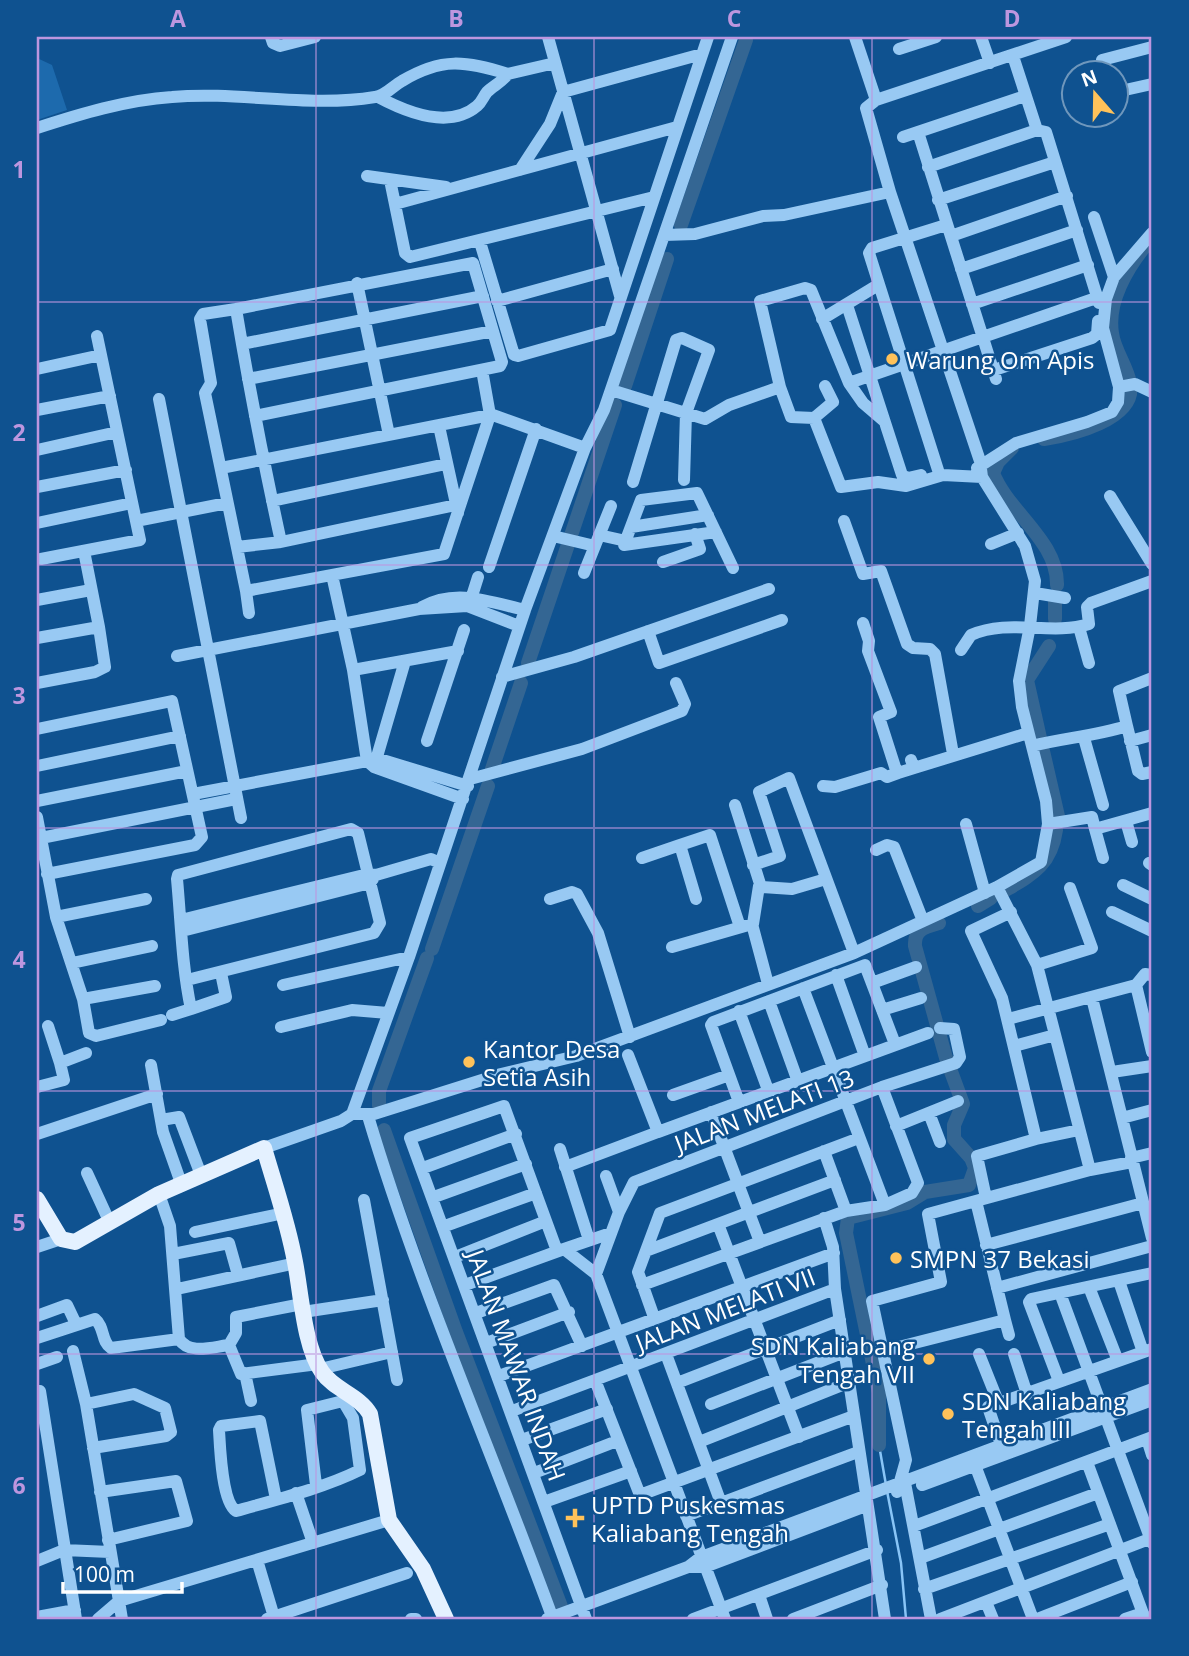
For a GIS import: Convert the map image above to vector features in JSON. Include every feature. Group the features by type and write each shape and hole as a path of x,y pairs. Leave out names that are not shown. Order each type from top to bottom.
{"main road":[{"path":"37,1199 61,1239 75,1242 159,1194 264,1148 284,1213 303,1308 319,1367 365,1406 389,1520 424,1569 446,1619"}],"street":[{"path":"271,37 273,43 280,46 315,37"},
{"path":"548,37 621,296"},
{"path":"480,242 511,352 518,356 608,331 708,37"},
{"path":"352,1114 463,799 478,779 502,677 519,626 585,447 616,391 670,234 732,37"},
{"path":"855,37 876,100"},
{"path":"901,44 936,37"},
{"path":"981,37 990,63"},
{"path":"264,1148 341,1121 352,1114 375,1114 501,1074 576,1056 629,1037 854,953 991,890 1041,862 1048,824 1046,801 1028,733 1019,681 1035,593 1031,564 1018,533 982,472 866,111 868,104 876,100 1066,37"},
{"path":"1102,60 1152,47"},
{"path":"563,92 702,54"},
{"path":"1013,56 1037,130"},
{"path":"37,128 78,115 172,97 342,100 378,97 430,66 447,62 460,62 508,74 555,62"},
{"path":"481,69 487,92"},
{"path":"378,97 398,107 430,117 450,117 476,107 487,92 508,74"},
{"path":"398,107 396,94 401,81"},
{"path":"1130,89 1152,84"},
{"path":"520,170 550,124 563,92"},
{"path":"903,137 1025,96"},
{"path":"395,204 677,127"},
{"path":"918,132 928,167 938,200 995,375 1092,338 1097,332 1099,297 1047,134 1037,130 928,167"},
{"path":"938,200 1055,162"},
{"path":"367,176 454,188"},
{"path":"390,180 408,256 480,242 654,197"},
{"path":"670,234 695,234 763,216 784,215 890,192"},
{"path":"938,470 878,285 870,250 1067,196"},
{"path":"1094,217 1114,277"},
{"path":"961,269 1077,230"},
{"path":"814,418 838,484 843,488 878,482 906,486 943,475 982,472 1016,443 1107,416 1126,385 1102,328 1106,299 1114,277 1152,233"},
{"path":"249,613 205,393 211,383 201,316 471,261 502,363 500,366 255,416"},
{"path":"972,304 1088,265"},
{"path":"497,301 613,268"},
{"path":"357,283 388,435"},
{"path":"822,319 878,285"},
{"path":"825,386 833,402 814,418 793,418 780,387 760,301 807,288 811,290 849,383 863,403 885,422"},
{"path":"242,344 483,296"},
{"path":"849,383 1099,297"},
{"path":"847,305 904,477 911,478 938,470 982,472"},
{"path":"236,309 281,542"},
{"path":"248,379 493,331"},
{"path":"41,559 141,540 97,336"},
{"path":"633,482 655,402 676,340 682,338 709,350 686,413 684,480"},
{"path":"37,369 101,355"},
{"path":"246,591 442,555 490,414 482,370"},
{"path":"1126,385 1152,392"},
{"path":"616,391 708,418 729,405 780,387"},
{"path":"37,410 110,396"},
{"path":"159,399 179,513 241,818"},
{"path":"221,468 490,414 585,447"},
{"path":"439,426 457,511"},
{"path":"489,567 536,429"},
{"path":"37,450 117,432"},
{"path":"272,500 446,464"},
{"path":"37,486 126,470"},
{"path":"716,531 624,545 641,500 697,493 716,531 733,568"},
{"path":"1110,496 1152,564"},
{"path":"37,523 132,503"},
{"path":"136,521 227,503"},
{"path":"584,573 611,506"},
{"path":"237,547 281,542 457,511"},
{"path":"631,527 708,515"},
{"path":"844,521 863,574 881,571 907,644 914,648 930,649 937,658 953,754"},
{"path":"990,544 1018,533"},
{"path":"663,562 700,549 695,534"},
{"path":"552,536 626,541"},
{"path":"37,683 95,672 105,667 84,551"},
{"path":"332,575 372,762"},
{"path":"472,596 478,577"},
{"path":"961,650 975,633 1030,626 1057,630 1079,627 1090,623 1087,607 1091,603 1152,581"},
{"path":"502,677 522,673 769,589"},
{"path":"37,600 91,590"},
{"path":"1035,593 1065,598"},
{"path":"419,609 447,598 472,596 525,610"},
{"path":"177,656 419,609 467,607 519,626"},
{"path":"648,631 659,663 782,620"},
{"path":"863,623 869,641 868,651 891,712 879,717 898,773"},
{"path":"37,638 99,626"},
{"path":"1079,627 1089,663"},
{"path":"427,741 464,630"},
{"path":"353,670 458,651"},
{"path":"372,762 405,661"},
{"path":"1152,678 1118,693 1139,773 1152,772"},
{"path":"413,775 478,779 582,749 682,711 685,704 676,683"},
{"path":"37,730 171,700 174,702 202,837 195,845 42,866"},
{"path":"1032,747 1071,737 1084,738 1127,726"},
{"path":"823,786 835,787 881,773 887,777 913,764 1028,733"},
{"path":"1130,741 1152,735"},
{"path":"37,766 180,736"},
{"path":"1084,738 1103,806"},
{"path":"41,838 194,800 372,762 413,775 463,799"},
{"path":"37,801 187,771"},
{"path":"753,865 780,856 759,792 789,778 854,953"},
{"path":"735,805 759,886 746,925"},
{"path":"1095,829 1152,813"},
{"path":"37,817 42,866 83,999 88,1029 93,1036 167,1018 226,998 221,973"},
{"path":"1048,824 1092,817 1103,858"},
{"path":"1126,821 1132,842"},
{"path":"967,824 991,890 1011,912 1037,965 1090,1170"},
{"path":"187,980 374,933 380,923 371,877 358,833 351,830 182,872 177,879 187,980 191,1009"},
{"path":"642,858 712,836 768,984"},
{"path":"680,845 696,899"},
{"path":"876,850 887,845 894,847 923,921"},
{"path":"182,925 431,859 440,863"},
{"path":"759,886 792,890 826,879"},
{"path":"1123,885 1152,899"},
{"path":"1037,965 1092,948 1070,888"},
{"path":"550,900 572,892 577,894 597,933 629,1037"},
{"path":"56,917 146,898"},
{"path":"1011,912 971,932 996,981 1008,1019 1035,1139"},
{"path":"1112,912 1152,931"},
{"path":"672,947 746,925"},
{"path":"72,963 152,946"},
{"path":"283,985 409,957"},
{"path":"565,1167 895,1044 864,964 714,1021 711,1025 739,1102"},
{"path":"872,983 916,967"},
{"path":"1008,1019 1136,985 1145,974 1152,975"},
{"path":"836,975 865,1056"},
{"path":"1136,985 1146,1010 1152,1052"},
{"path":"83,999 155,986"},
{"path":"803,988 885,1205"},
{"path":"883,1010 921,998"},
{"path":"1092,998 1152,1238"},
{"path":"769,1001 797,1079"},
{"path":"281,1027 352,1010 388,1013"},
{"path":"739,1012 768,1090"},
{"path":"37,1087 64,1080 48,1026"},
{"name":"JALAN MELATI 13","path":"596,1273 619,1212 634,1182 882,1087 946,1066 960,1057 955,1032 951,1027 895,1044"},
{"path":"1014,1046 1055,1035"},
{"path":"60,1063 86,1053"},
{"path":"628,1055 658,1132"},
{"path":"151,1065 161,1120 181,1184"},
{"path":"1112,1072 1152,1066"},
{"path":"673,1095 729,1075"},
{"path":"642,1285 824,1218 846,1211 885,1205 912,1193 918,1183 882,1087"},
{"path":"37,1134 157,1094"},
{"path":"896,1126 958,1101"},
{"name":"JALAN MAWAR INDAH","path":"516,1134 506,1108 499,1105 410,1138 512,1411 580,1613"},
{"path":"1122,1118 1152,1110"},
{"path":"711,1112 760,1242"},
{"path":"929,1113 940,1142"},
{"path":"375,1114 433,1309 500,1473 552,1618 580,1613 688,1567 894,1491 975,1465 1103,1413 1152,1389"},
{"path":"161,1120 179,1117 201,1175"},
{"path":"1009,1335 986,1245 977,1155 1079,1130"},
{"path":"423,1168 516,1134 536,1193 560,1250 596,1273 723,1614"},
{"path":"655,1320 638,1272 661,1212 859,1138"},
{"path":"560,1149 589,1240"},
{"path":"824,1151 846,1211"},
{"path":"894,1491 906,1460 872,1301 938,1284 942,1279 928,1214 1152,1153"},
{"path":"434,1197 526,1164"},
{"path":"87,1173 110,1223"},
{"path":"606,1176 619,1212"},
{"path":"646,1251 835,1180"},
{"path":"445,1226 536,1193"},
{"path":"159,1194 170,1226 179,1339 183,1345 192,1349 229,1345"},
{"path":"364,1200 397,1381"},
{"path":"986,1245 1143,1203"},
{"path":"195,1232 284,1213"},
{"path":"824,1218 834,1253 835,1289 858,1452 877,1550 883,1619"},
{"path":"455,1256 547,1221"},
{"path":"656,1222 669,1242"},
{"path":"718,1224 799,1437"},
{"path":"465,1285 611,1233"},
{"path":"37,1247 61,1239"},
{"path":"173,1254 229,1243 238,1275"},
{"path":"997,1288 1152,1246"},
{"path":"499,1376 834,1253"},
{"path":"177,1289 296,1263"},
{"path":"1059,1381 1029,1302 1060,1293 1151,1276"},
{"path":"1001,1445 988,1408 1148,1351 1119,1281"},
{"path":"476,1313 554,1285 569,1312 582,1346"},
{"path":"1089,1287 1118,1361"},
{"name":"JALAN MELATI VII","path":"512,1411 835,1289"},
{"path":"940,1619 956,1616 986,1602 1152,1540 1116,1451 1060,1293"},
{"path":"383,1300 236,1317 236,1333 229,1345 239,1373 319,1367 392,1352"},
{"path":"37,1317 67,1305 76,1324"},
{"path":"486,1343 569,1312"},
{"path":"677,1383 840,1320"},
{"path":"883,1350 1005,1320"},
{"path":"37,1338 76,1324 98,1321 111,1349 179,1339"},
{"path":"74,1351 86,1404 122,1619"},
{"path":"711,1404 845,1352"},
{"path":"666,1354 721,1503"},
{"path":"979,1354 999,1404"},
{"path":"1014,1354 1027,1394"},
{"path":"37,1364 57,1357"},
{"path":"245,1373 251,1401"},
{"path":"595,1380 640,1495"},
{"path":"699,1442 850,1382"},
{"path":"37,1617 76,1614 40,1391"},
{"path":"86,1404 137,1394 165,1408 171,1432 166,1436 93,1448"},
{"path":"894,1491 923,1476 1001,1445 1152,1400"},
{"path":"276,1499 260,1421 221,1426 221,1460 233,1511 276,1499 296,1493 360,1468 353,1418 344,1402 310,1408 307,1413 316,1485"},
{"path":"522,1440 607,1409"},
{"path":"626,1501 854,1416"},
{"path":"914,1526 1149,1438 1152,1455"},
{"path":"534,1473 617,1441"},
{"path":"687,1516 858,1452"},
{"path":"906,1460 923,1476"},
{"path":"1087,1462 1144,1616 1125,1619"},
{"path":"975,1465 1021,1590 1035,1619 1132,1582"},
{"path":"544,1502 631,1471"},
{"path":"37,1561 64,1550 109,1546 187,1521 176,1480 100,1492"},
{"path":"894,1491 914,1526 930,1619"},
{"path":"296,1493 313,1543"},
{"path":"920,1558 1098,1493"},
{"path":"98,1619 119,1601 389,1520"},
{"path":"924,1589 1110,1524"},
{"path":"695,1619 723,1614 759,1595 877,1550"},
{"path":"257,1560 271,1618 407,1573"},
{"path":"793,1619 882,1585"},
{"path":"759,1595 768,1619"},
{"path":"986,1602 993,1619"}],"shaded area":[{"path":"37,58 52,65 67,110 37,120"}],"waterway":[{"path":"681,225 746,40"},
{"path":"1044,439 1069,434 1113,416 1123,407 1129,396 1130,383 1113,339 1111,321 1120,286 1146,245"},
{"path":"625,386 667,259"},
{"path":"528,663 615,405"},
{"path":"1012,448 998,462 993,473 1009,501 1050,554 1057,585"},
{"path":"1055,601 1055,619"},
{"path":"1040,738 1027,680 1049,646"},
{"path":"492,769 521,683"},
{"path":"1043,751 1058,816"},
{"path":"432,949 488,786"},
{"path":"1004,891 1024,879 1045,860 1054,842 1056,830"},
{"path":"978,906 991,898"},
{"path":"879,1445 879,1393 846,1233 848,1218 907,1203 925,1192 969,1185 975,1168 971,1158 954,1139 954,1125 963,1104 946,1058 915,946 918,932 939,923"},
{"path":"379,1106 379,1091 427,958"},
{"path":"384,1130 456,1332 562,1609"},
{"path":"879,1445 886,1485"},
{"path":"887,1491 901,1563 906,1619"}],"place":[{"name":"Warung Om Apis","path":"892,359"},
{"name":"Kantor Desa Setia Asih","path":"469,1062"},
{"name":"SMPN 37 Bekasi","path":"896,1258"},
{"name":"SDN Kaliabang Tengah VII","path":"929,1359"},
{"name":"SDN Kaliabang Tengah III","path":"948,1414"},
{"name":"UPTD Puskesmas Kaliabang Tengah","path":"575,1518"}]}
